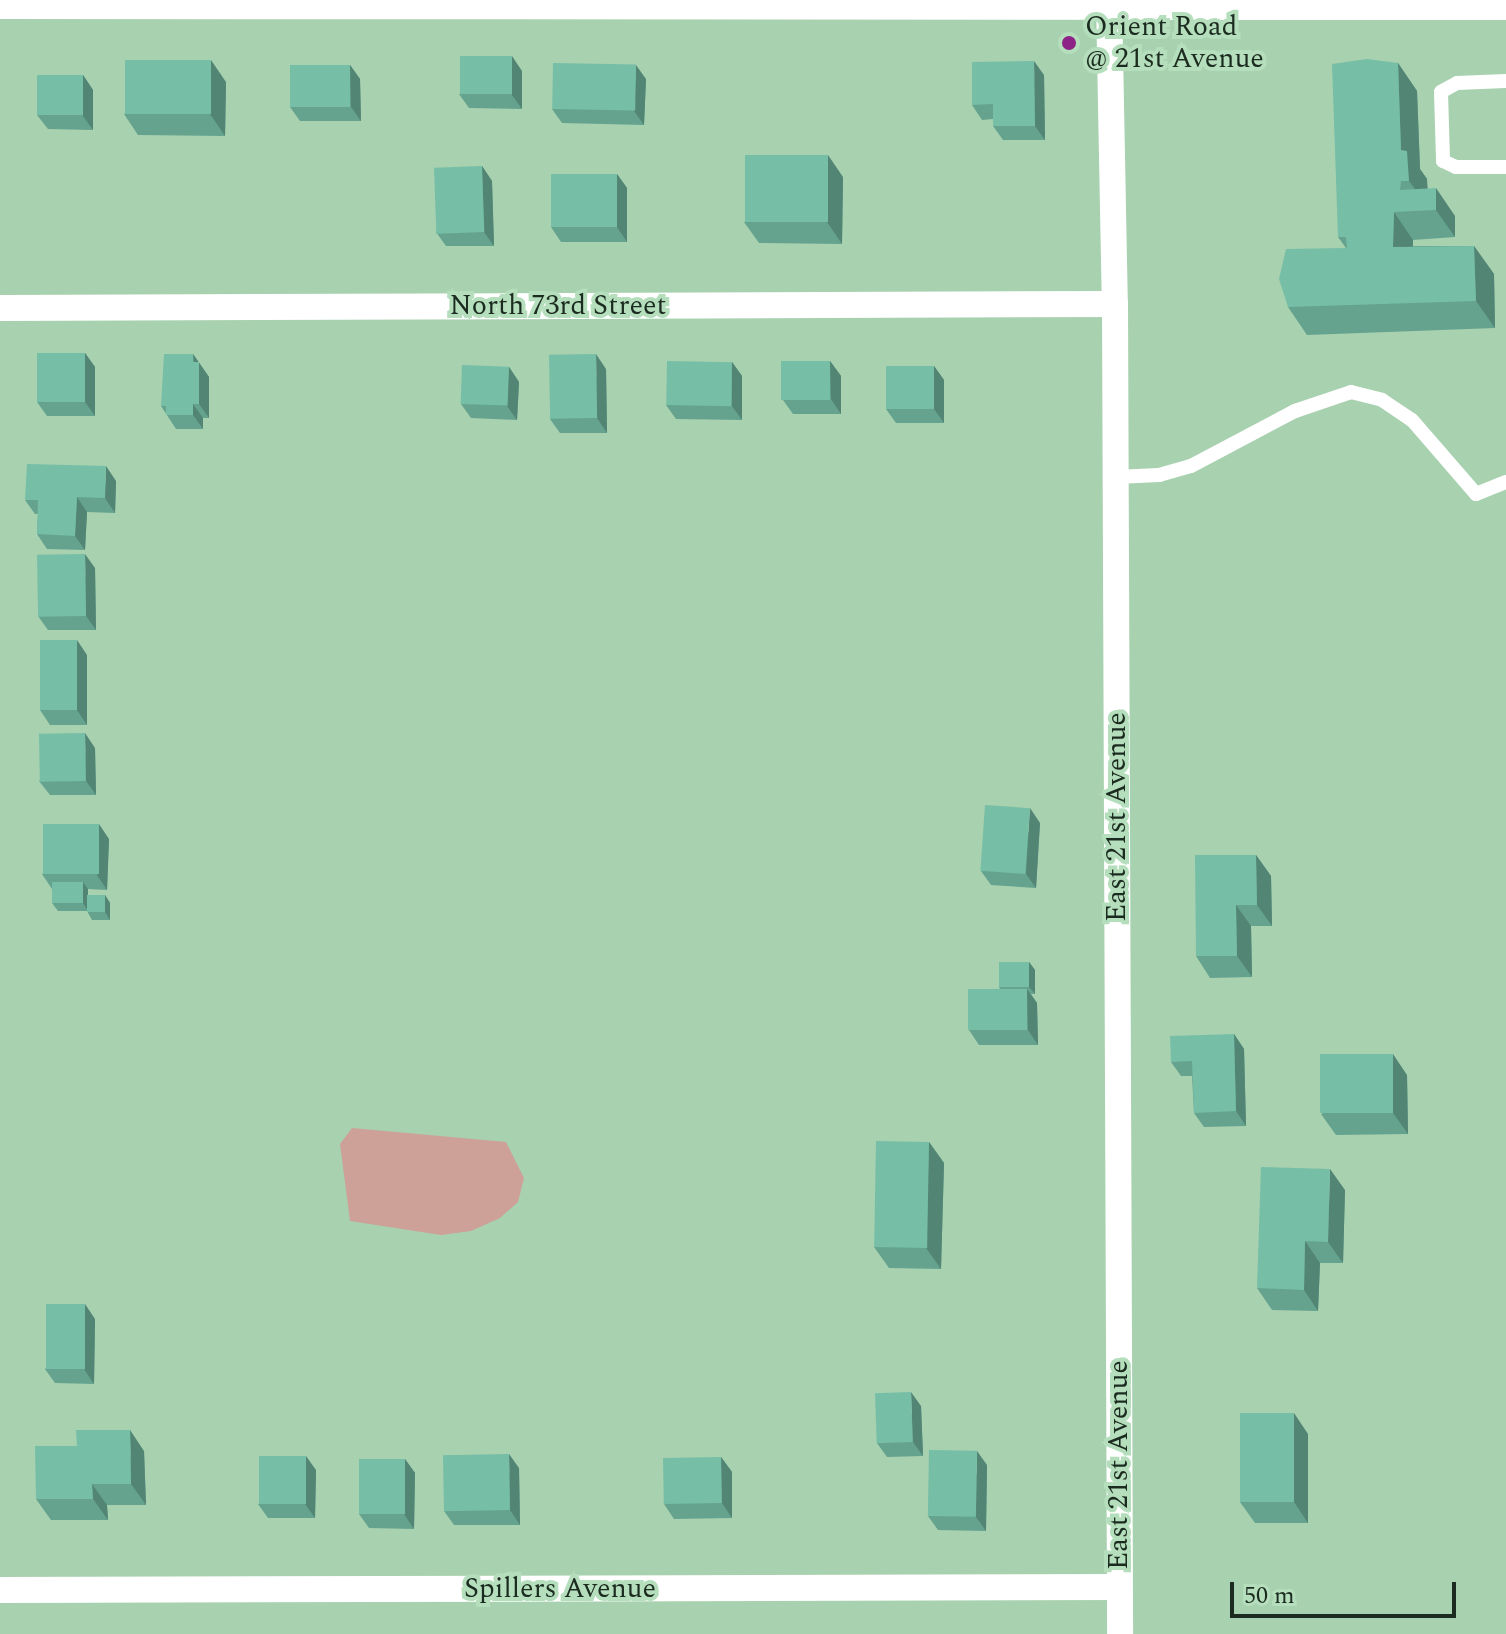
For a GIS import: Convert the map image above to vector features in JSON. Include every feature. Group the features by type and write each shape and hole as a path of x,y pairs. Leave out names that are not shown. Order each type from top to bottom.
{"street":[{"name":"East 21st Avenue","path":"1109,2 1115,304 1120,1634"},
{"path":"0,3 1506,4"},
{"name":"North 73rd Street","path":"0,308 1115,304"},
{"name":"Spillers Avenue","path":"0,1590 1119,1587"}],"lane":[{"path":"1506,81 1457,83 1441,92 1443,161 1456,167 1506,167"},
{"path":"1116,477 1159,475 1191,466 1295,411 1351,392 1382,400 1412,420 1476,494 1506,482"}],"shaded area":[{"path":"352,1128 506,1142 524,1178 518,1202 500,1218 471,1231 441,1235 350,1221 340,1144"}],"building":[{"path":"460,56 512,56 512,94 460,94"},
{"path":"1367,59 1398,63 1401,150 1407,151 1409,181 1401,181 1400,190 1436,188 1436,210 1394,212 1393,247 1474,246 1476,301 1288,307 1279,279 1286,249 1347,248 1346,237 1338,237 1332,64"},
{"path":"125,60 211,60 211,114 125,114"},
{"path":"1034,61 1035,126 993,126 993,104 972,105 972,62"},
{"path":"553,63 636,64 635,110 552,109"},
{"path":"290,65 350,65 350,107 290,107"},
{"path":"37,75 83,75 83,115 37,115"},
{"path":"745,155 828,155 828,222 745,222"},
{"path":"482,166 484,232 436,234 434,168"},
{"path":"551,174 617,174 617,227 551,227"},
{"path":"37,353 85,353 85,402 37,402"},
{"path":"164,354 193,354 193,362 199,362 199,404 193,404 193,415 166,415 166,406 161,406"},
{"path":"596,354 597,418 550,419 549,355"},
{"path":"667,361 732,362 731,406 666,405"},
{"path":"781,361 830,361 830,400 781,400"},
{"path":"462,365 509,367 508,406 461,404"},
{"path":"886,366 934,366 934,409 886,409"},
{"path":"27,464 106,466 105,498 77,497 75,536 37,534 38,500 25,500"},
{"path":"85,554 86,616 38,617 37,555"},
{"path":"40,640 77,640 77,710 40,710"},
{"path":"85,733 86,781 40,782 39,734"},
{"path":"985,805 1030,808 1025,874 980,871"},
{"path":"43,824 99,824 99,874 43,874"},
{"path":"1195,855 1256,855 1257,905 1236,905 1237,956 1196,956"},
{"path":"52,882 83,882 83,903 52,903"},
{"path":"87,895 105,895 105,912 87,912"},
{"path":"999,962 1029,962 1029,987 999,987"},
{"path":"968,989 1027,989 1027,1030 968,1030"},
{"path":"1234,1034 1236,1111 1194,1113 1192,1061 1171,1062 1170,1036"},
{"path":"1320,1054 1393,1054 1393,1113 1320,1113"},
{"path":"876,1141 929,1142 927,1248 874,1247"},
{"path":"1261,1167 1330,1169 1328,1242 1305,1241 1304,1290 1257,1288"},
{"path":"46,1304 85,1304 85,1369 46,1369"},
{"path":"911,1392 913,1442 877,1443 875,1393"},
{"path":"1240,1413 1294,1413 1294,1502 1240,1502"},
{"path":"76,1430 130,1430 131,1484 92,1484 93,1499 36,1499 35,1446 77,1446"},
{"path":"929,1450 977,1451 976,1517 928,1516"},
{"path":"509,1454 510,1510 444,1511 443,1455"},
{"path":"259,1456 306,1456 306,1504 259,1504"},
{"path":"721,1457 722,1503 664,1504 663,1458"},
{"path":"359,1459 405,1459 405,1514 359,1514"}],"place":[{"name":"Orient Road @ 21st Avenue","path":"1069,43"}]}
